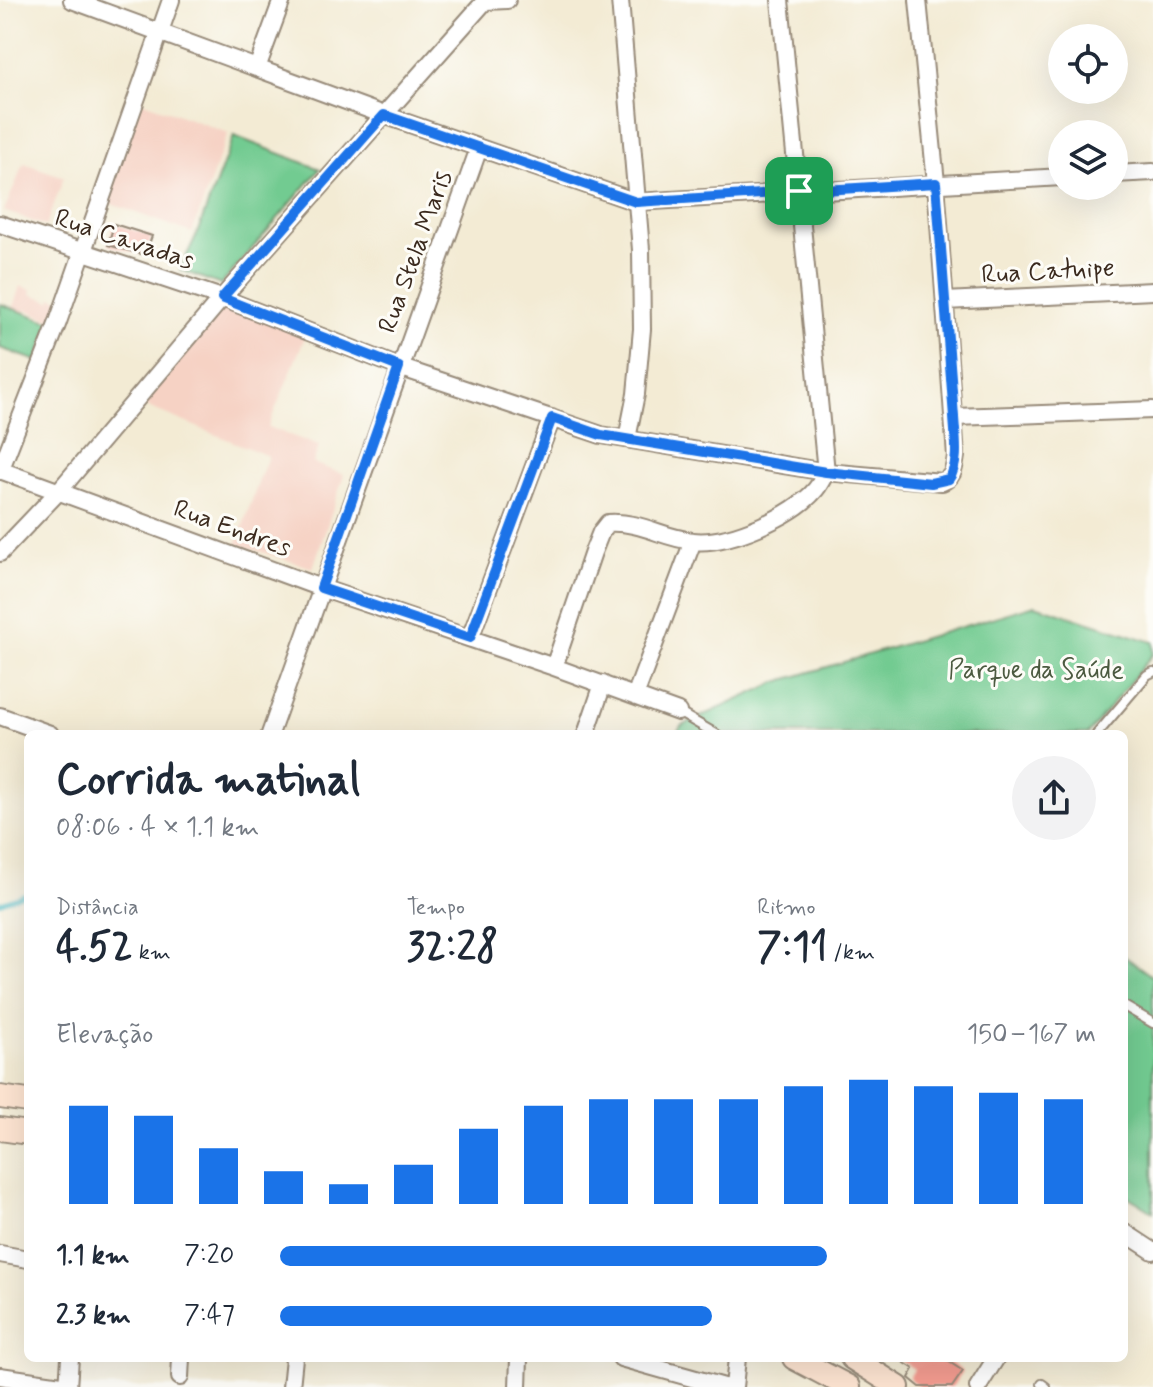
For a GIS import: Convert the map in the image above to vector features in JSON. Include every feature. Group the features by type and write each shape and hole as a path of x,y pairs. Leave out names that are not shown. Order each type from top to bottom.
{"main road":[{"path":"0,1097 24,1100"},
{"path":"0,1129 24,1132"},
{"path":"802,1362 849,1387"},
{"path":"858,1362 898,1387"}],"street":[{"path":"72,0 384,115 636,202 1048,178"},
{"path":"0,470 58,322 171,0"},
{"path":"257,68 282,0"},
{"path":"0,553 59,491 222,298 486,0 507,0"},
{"path":"620,0 641,250 642,329 636,394 627,439"},
{"path":"554,667 593,552 608,523 627,522 693,541 720,540 748,532 790,510 816,490 826,472 780,0"},
{"path":"918,0 954,417 1153,410"},
{"name":"Rua Stela Maris","path":"271,730 479,148"},
{"path":"1128,173 1153,172"},
{"name":"Rua Cavadas","path":"0,224 222,298 399,367 601,435 826,472 942,482 953,473 956,456 954,417"},
{"name":"Rua Catuipe","path":"945,301 1153,291"},
{"path":"470,638 552,418"},
{"name":"Rua Endres","path":"0,470 321,588 678,712"},
{"path":"635,696 693,541"},
{"path":"587,730 603,684"},
{"path":"0,716 39,730"},
{"path":"1128,1235 1153,1251"},
{"path":"0,1254 24,1258"},
{"path":"0,1376 68,1386 70,1362"},
{"path":"180,1377 181,1362"},
{"path":"291,1387 294,1362"},
{"path":"518,1387 519,1362"},
{"path":"635,1362 724,1387"},
{"path":"734,1387 737,1362"},
{"path":"978,1387 994,1362"}],"lane":[{"path":"1100,730 1147,675 1153,672"},
{"name":"Rua Endres","path":"678,712 709,730"},
{"path":"1128,1008 1153,1023"}],"shaded area":[{"path":"141,101 228,133 192,233 106,202"},
{"path":"24,163 64,177 46,226 4,211"},
{"path":"20,286 32,290 31,294 51,301 52,297 61,300 54,321 26,309 25,312 13,308"},
{"path":"223,302 305,337 268,427 319,446 313,463 344,475 313,568 236,544 268,456 143,405"}],"green space":[{"path":"234,136 320,169 221,285 180,270"},
{"path":"0,304 51,322 37,361 0,348"},
{"name":"Parque da Saúde","path":"1035,605 1153,642 1153,654 1091,730 678,730 681,726 777,682"},
{"path":"1128,959 1153,977 1153,1212 1128,1196"}],"building":[{"path":"114,224 152,236 145,255 108,245"},
{"path":"903,1362 949,1362 963,1371 952,1387 920,1387 909,1378 914,1369"}],"waterway":[{"path":"0,903 24,894"}],"route":[{"path":"384,115 636,202 799,191 936,183 956,456 949,479 931,483 826,472 601,435 552,418 470,638 321,588 399,367 222,298 384,115"}]}
